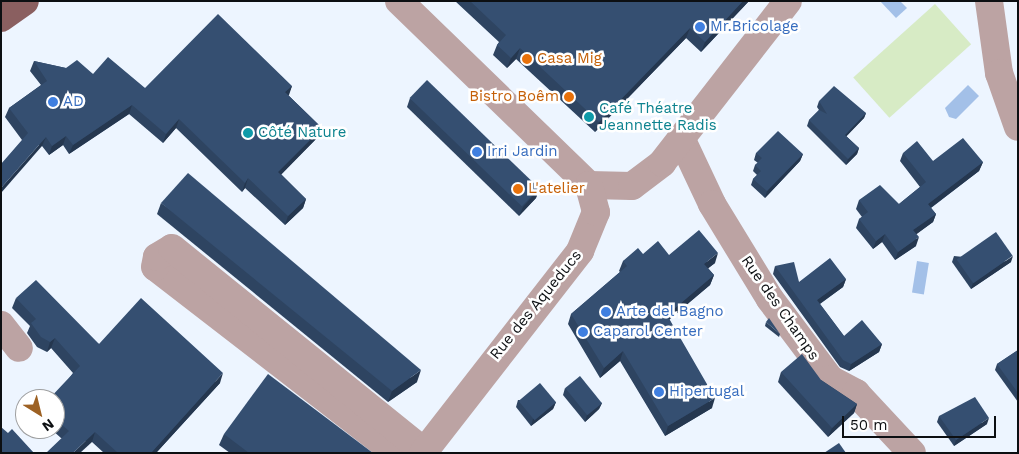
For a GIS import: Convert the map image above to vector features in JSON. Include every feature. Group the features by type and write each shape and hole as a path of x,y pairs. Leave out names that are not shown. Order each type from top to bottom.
{"main road":[{"path":"1,18 25,1"}],"street":[{"path":"399,1 589,185 632,186 662,163 788,1"},
{"path":"989,1 1000,73 1018,127"},
{"name":"Rue des Champs","path":"681,138 712,204 770,299 830,379 856,393 912,453"},
{"name":"Rue des Aqueducs","path":"424,452 580,251 596,212 589,185"},
{"path":"396,453 155,266 157,257 172,248 424,452"},
{"path":"1,325 19,348"}],"green space":[{"path":"935,4 971,44 889,118 853,78"}],"water":[{"path":"880,1 900,1 907,8 896,18"},
{"path":"968,85 979,96 956,119 949,117 945,108"},
{"path":"917,261 929,263 924,294 912,293"}],"building":[{"path":"470,1 743,1 705,42 690,28 599,122 520,48 511,58 497,45 506,35"},
{"path":"218,14 292,86 285,92 322,128 278,172 306,199 288,216 248,178 245,183 179,119 166,134 132,105 73,145 66,136 52,146 46,137 1,188 1,164 28,133 9,108 47,81 34,61 66,68 77,60 93,74 108,57 145,88"},
{"path":"427,80 539,188 522,206 410,98"},
{"path":"834,86 866,113 845,135 859,148 848,159 809,120 819,110 827,114 819,101"},
{"path":"778,131 803,154 767,191 753,179 761,171 755,165 762,158 756,153"},
{"path":"963,138 983,162 928,204 936,214 913,230 919,237 898,252 885,234 876,241 859,219 868,212 859,200 880,185 899,204 926,182 903,153 917,141 933,161"},
{"path":"188,173 421,370 392,391 161,203"},
{"path":"699,230 718,253 704,264 714,275 667,315 715,398 668,426 623,351 604,368 571,314 627,266 623,261 638,248 643,254 658,241 669,255"},
{"path":"996,232 1013,256 973,283 957,260"},
{"path":"830,258 846,279 817,300 844,336 862,320 882,344 851,364 843,360 775,266 794,262 799,282"},
{"path":"36,280 99,344 141,298 223,373 151,453 118,453 95,432 73,453 46,453 61,439 65,439 65,435 69,431 65,428 65,389 58,389 80,366 55,338 50,342 41,337 31,323 36,319 16,298"},
{"path":"769,318 780,334 766,322"},
{"path":"1018,350 1018,393 997,364"},
{"path":"802,354 821,380 857,404 832,428 781,372"},
{"path":"268,374 373,453 249,453 224,434"},
{"path":"580,376 602,403 587,415 565,388"},
{"path":"540,383 556,402 535,420 519,401"},
{"path":"975,397 989,418 956,440 939,416"},
{"path":"1,427 8,433 12,429 15,432 15,439 21,439 34,453 1,453"},
{"path":"839,443 846,453 824,453"}],"place":[{"name":"Mr.Bricolage","path":"700,27"},
{"name":"Casa Mig","path":"527,59"},
{"name":"Bistro Boêm","path":"569,97"},
{"name":"AD","path":"53,102"},
{"name":"Café Théatre Jeannette Radis","path":"589,117"},
{"name":"Côté Nature","path":"248,133"},
{"name":"Irri Jardin","path":"477,152"},
{"name":"L'atelier","path":"518,189"},
{"name":"Arte del Bagno","path":"606,312"},
{"name":"Caparol Center","path":"583,332"},
{"name":"Hipertugal","path":"659,392"}]}
